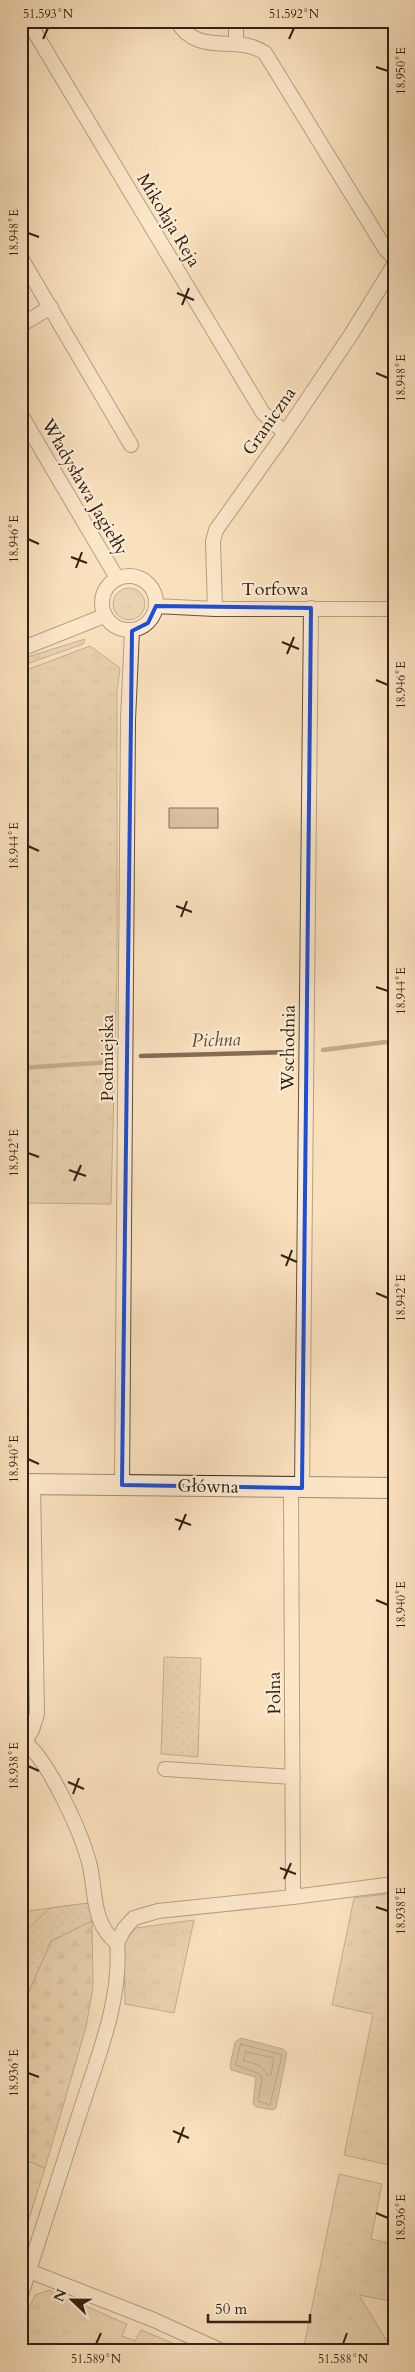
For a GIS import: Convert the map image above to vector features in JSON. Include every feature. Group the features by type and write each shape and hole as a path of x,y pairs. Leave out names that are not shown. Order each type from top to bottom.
{"street":[{"name":"Mikołaja Reja","path":"28,21 263,413 285,433"},
{"path":"177,21 187,34 203,42 254,46 265,53 386,250 394,258"},
{"path":"236,21 236,44"},
{"path":"21,258 51,306 131,445"},
{"name":"Graniczna","path":"215,609 213,541 216,530 285,433 352,333 394,265"},
{"path":"21,324 51,306"},
{"name":"Władysława Jagiełły","path":"21,415 117,578"},
{"path":"133,576 148,583 153,590 156,606 148,623 132,631 116,628 104,616 101,608 104,590 117,578 133,576"},
{"name":"Torfowa","path":"156,606 215,609 394,609"},
{"name":"Wschodnia","path":"296,1488 311,608"},
{"path":"21,649 80,628 104,616"},
{"name":"Podmiejska","path":"122,1485 127,837 132,631"},
{"path":"27,1484 37,1714 32,1730 23,1740 38,1754 74,1822 90,1866 98,1918 107,1935 117,1943"},
{"name":"Główna","path":"27,1484 394,1488"},
{"name":"Polna","path":"293,1897 296,1488"},
{"path":"165,1769 293,1777"},
{"path":"21,2295 104,2036 117,1985 119,1961 117,1943 124,1929 134,1918 158,1911 394,1884"},
{"path":"29,2271 154,2320 222,2351"}],"highlighted area":[{"path":"156,606 311,608 302,1488 122,1485 132,631 148,623"}],"green space":[{"path":"129,588 135,589 140,593 144,598 144,610 140,615 135,619 129,620 123,619 118,615 114,610 113,604 114,598 118,593 123,589"},
{"path":"85,639 83,644 21,666 21,659"},
{"path":"90,646 120,668 117,691 117,971 111,1204 21,1203 21,672"},
{"path":"169,808 218,808 218,828 169,828"},
{"path":"164,1657 201,1658 198,1757 161,1754"},
{"path":"394,1893 394,2166 344,2155 373,2014 332,2005 354,1898"},
{"path":"88,1903 21,1952 21,1912"},
{"path":"89,1903 92,1921 51,1941 25,2001 21,1999 21,1936 50,1908"},
{"path":"194,1920 174,2013 125,2004 124,1942 136,1928"},
{"path":"92,1921 93,1987 86,2027 45,2168 21,2158 21,2010 51,1941"},
{"path":"21,2158 45,2168 21,2244"},
{"path":"339,2174 382,2184 371,2239 394,2244 394,2302 359,2295 390,2346 389,2351 303,2351"},
{"path":"49,2290 127,2324 122,2336 135,2341 141,2330 192,2351 48,2351 21,2340 21,2326 35,2295"}],"water":[{"path":"241,2038 283,2049 287,2053 276,2108 273,2110 257,2107 253,2104 256,2077 231,2070 230,2066 235,2042"}],"waterway":[{"name":"Pichna","path":"323,1050 394,1041"},
{"name":"Pichna","path":"141,1056 291,1052"},
{"name":"Pichna","path":"21,1068 110,1062"}]}
